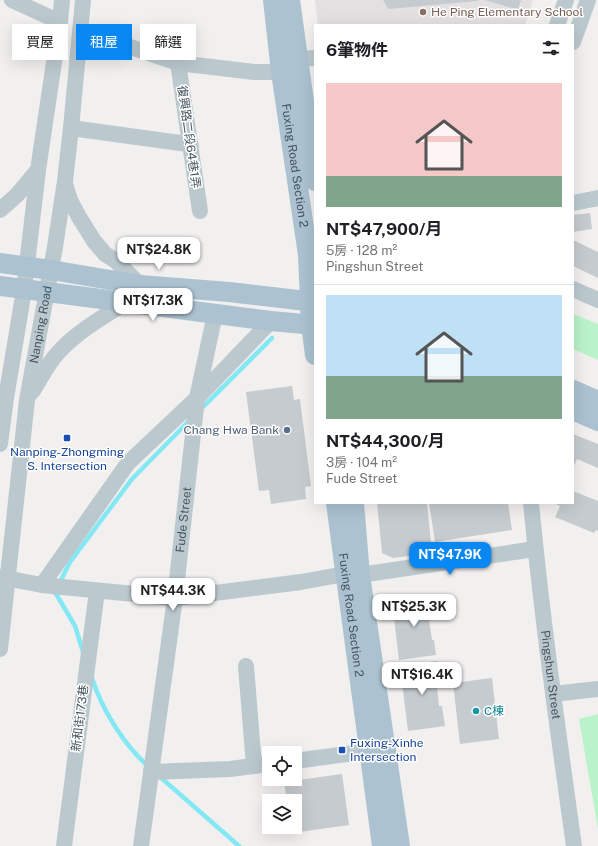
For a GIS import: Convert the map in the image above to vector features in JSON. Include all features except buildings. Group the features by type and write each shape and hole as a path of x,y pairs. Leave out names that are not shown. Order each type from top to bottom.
{"main road":[{"name":"Fuxing Road Section 2","path":"273,0 308,255 314,335"},
{"name":"Fuxing Road Section 2","path":"290,0 306,58 314,173"},
{"path":"0,263 140,285 229,292 313,315"},
{"path":"0,286 271,321 313,315"},
{"path":"574,390 598,401"},
{"path":"574,410 598,421"},
{"name":"Fuxing Road Section 2","path":"336,504 353,574 400,846"},
{"name":"Fuxing Road Section 2","path":"354,504 353,574 369,751 382,846"}],"street":[{"path":"12,0 60,22"},
{"name":"Nanping Road","path":"0,444 24,290 38,170 62,0"},
{"name":"Nanping Road","path":"81,24 83,0"},
{"path":"557,24 566,0"},
{"path":"574,39 588,0"},
{"path":"132,48 178,63 254,72 282,72"},
{"name":"Nanping Road","path":"0,650 4,578 27,400 51,270 65,181 77,60"},
{"name":"復興路二段64巷1弄","path":"178,63 200,210"},
{"path":"71,128 191,145"},
{"path":"0,210 17,194 38,170"},
{"path":"65,181 70,200 94,241 105,254 116,261 140,285"},
{"path":"574,202 598,198"},
{"path":"574,289 598,300"},
{"path":"27,400 54,356 70,340 125,302"},
{"name":"Fude Street","path":"142,846 175,598 197,398 215,314"},
{"path":"42,585 128,463 197,398 271,321"},
{"path":"0,377 6,398"},
{"name":"Pingshun Street","path":"531,504 535,549 553,694 574,846"},
{"path":"4,578 42,585 175,598 535,549"},
{"name":"新和街173巷","path":"64,846 97,590"},
{"path":"151,772 230,769 262,765 246,666"},
{"path":"553,694 598,689"},
{"path":"302,760 369,751"}],"shaded area":[{"name":"He Ping Elementary School","path":"315,0 533,0 525,24 318,24"}],"green space":[{"path":"574,314 598,324 598,360 574,349"},
{"path":"598,714 598,829 579,719"}],"waterway":[{"path":"201,409 272,338"},
{"path":"59,584 70,562 132,479 190,420"},
{"path":"56,590 55,592 75,626 83,652"},
{"path":"92,678 96,690 115,726 131,748 149,767"},
{"path":"159,776 239,846"}],"place":[{"name":"He Ping Elementary School","path":"423,12"},
{"name":"Chang Hwa Bank","path":"287,430"},
{"name":"Nanping-Zhongming S. Intersection","path":"67,438"},
{"name":"C棟","path":"476,711"},
{"name":"Fuxing-Xinhe Intersection","path":"342,750"}]}
